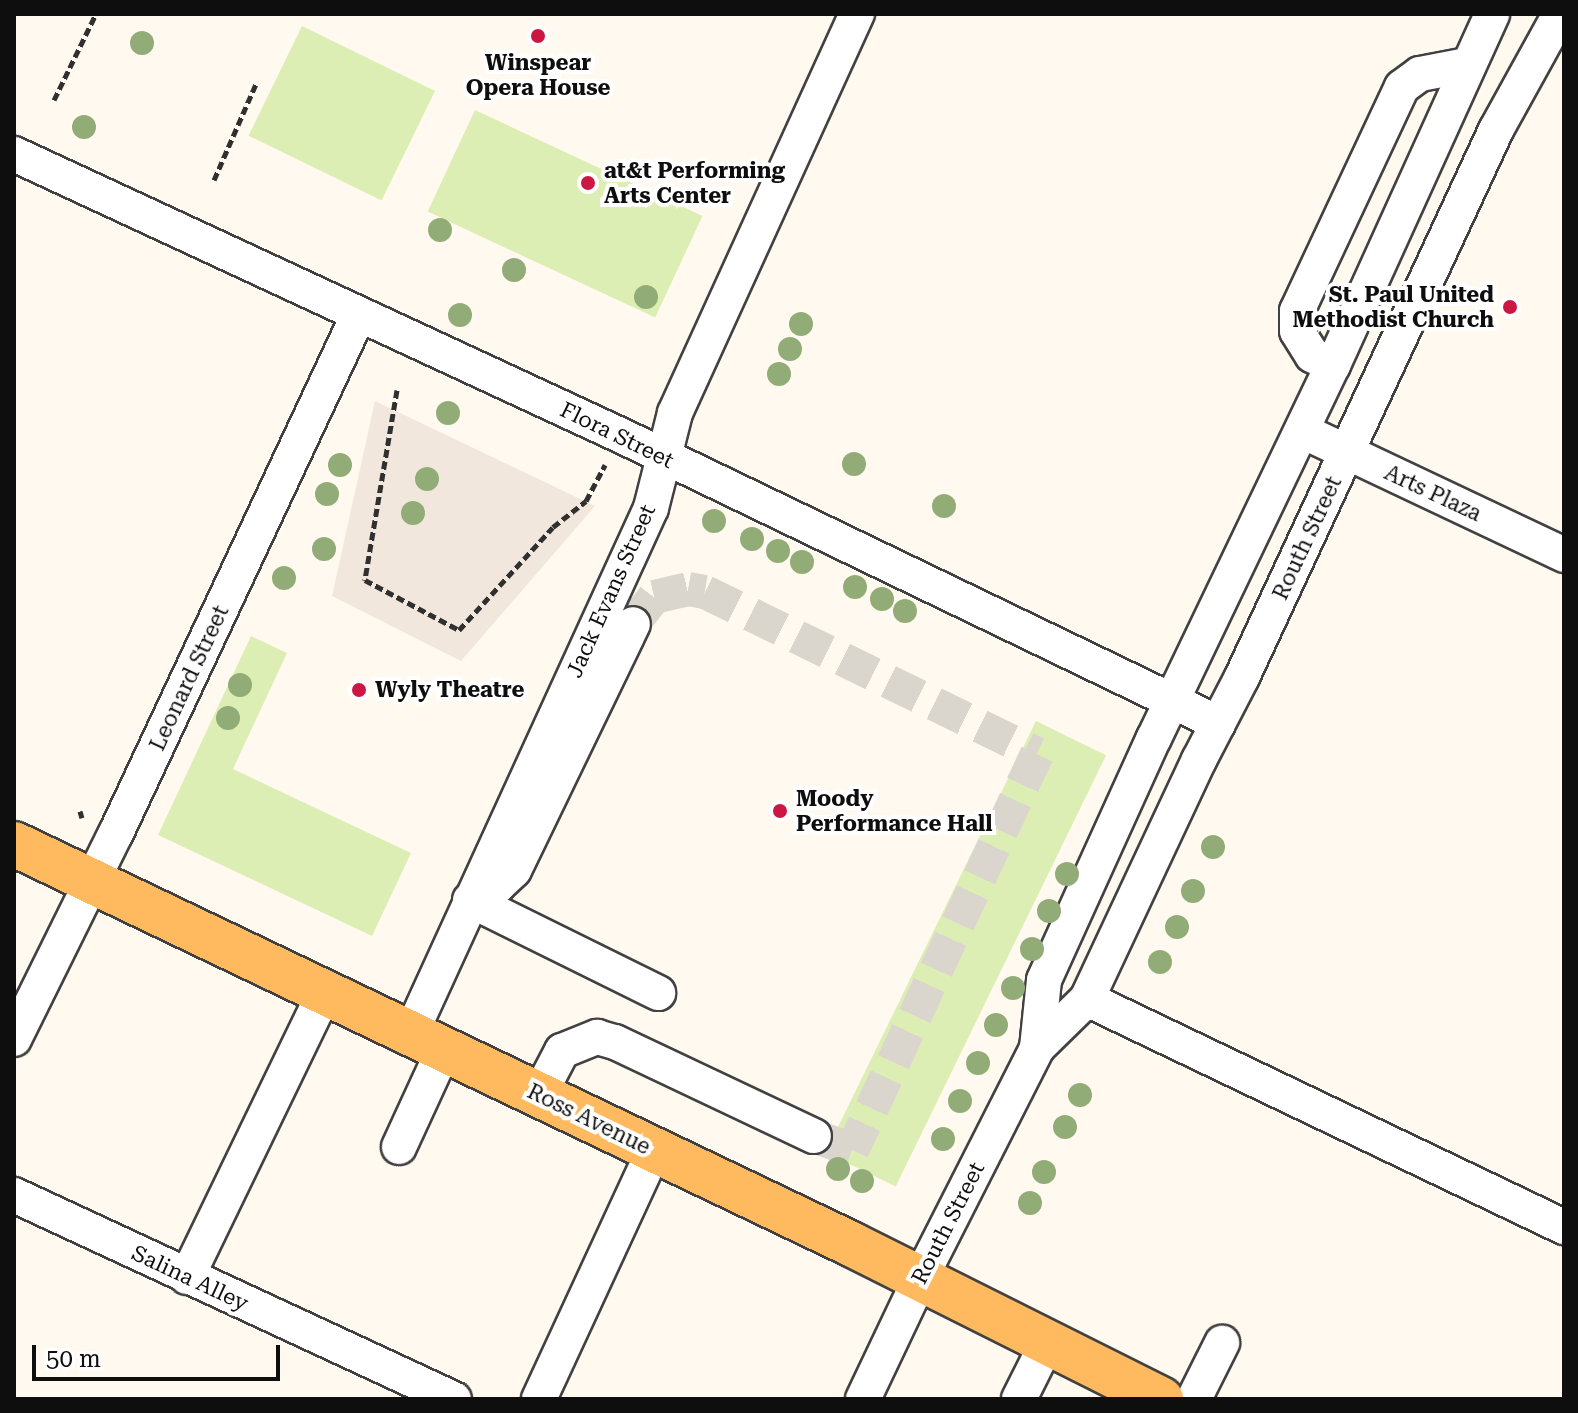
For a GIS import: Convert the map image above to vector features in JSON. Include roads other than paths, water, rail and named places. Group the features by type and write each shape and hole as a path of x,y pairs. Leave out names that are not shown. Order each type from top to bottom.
{"main road":[{"name":"Ross Avenue","path":"14,844 654,1150 1161,1399"}],"street":[{"name":"Jack Evans Street","path":"399,1147 470,900 651,508 675,413 857,14"},
{"name":"Routh Street","path":"1037,1048 1044,980 1171,701 1333,365 1492,14"},
{"name":"Routh Street","path":"863,1399 1037,1048 1087,999 1347,453 1496,130 1560,14"},
{"path":"1333,365 1312,355 1297,331 1297,311 1402,87 1420,74 1467,65"},
{"name":"Flora Street","path":"14,154 664,457 1218,723"},
{"name":"Leonard Street","path":"14,1039 93,880 359,314"},
{"name":"Arts Plaza","path":"1302,431 1564,555"},
{"path":"470,900 497,886 514,870 633,624"},
{"path":"470,900 658,993"},
{"path":"187,1277 325,991"},
{"path":"1087,999 1564,1227"},
{"path":"539,1095 562,1051 597,1037 615,1042 814,1136"},
{"path":"539,1399 654,1150"},
{"name":"Salina Alley","path":"14,1195 454,1399"},
{"path":"1019,1399 1048,1341"},
{"path":"1194,1399 1222,1343"}],"tunnel":[{"path":"633,624 654,597 688,589 705,592 1037,754 852,1150 814,1136"}],"place":[{"name":"Winspear Opera House","path":"538,36"},
{"name":"at&t Performing Arts Center","path":"588,183"},
{"name":"St. Paul United Methodist Church","path":"1510,307"},
{"name":"Wyly Theatre","path":"359,690"},
{"name":"Moody Performance Hall","path":"780,811"}]}
